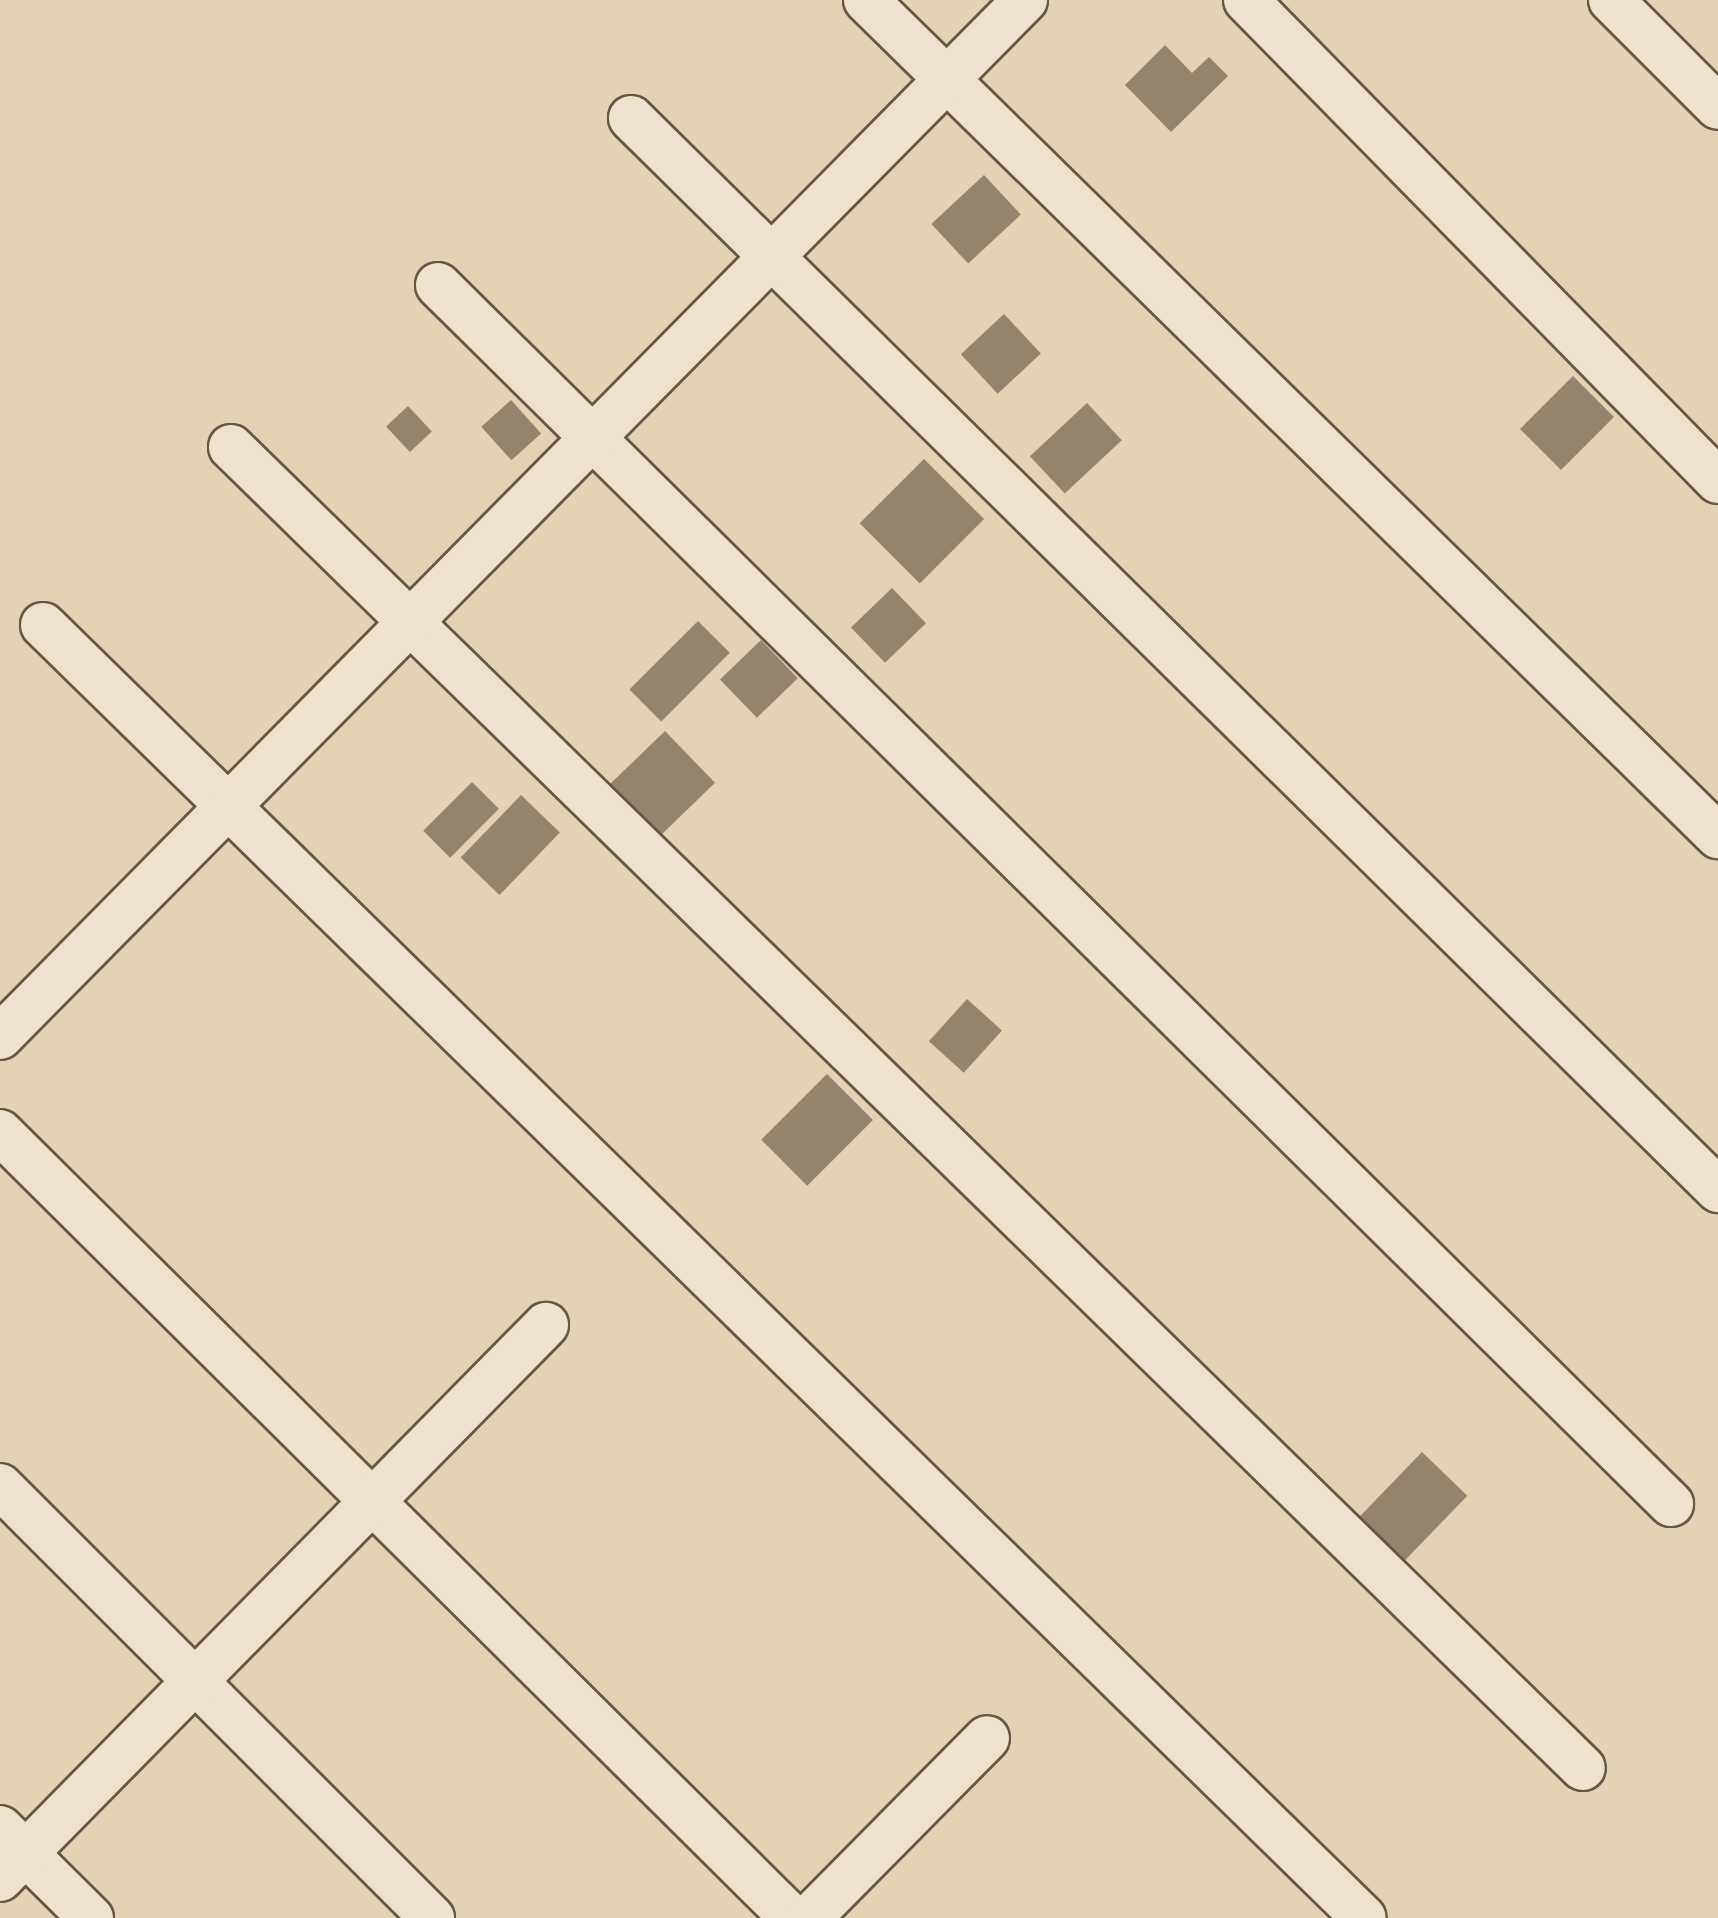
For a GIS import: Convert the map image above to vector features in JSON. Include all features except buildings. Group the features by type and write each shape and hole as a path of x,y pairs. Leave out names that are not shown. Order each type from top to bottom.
{"street":[{"path":"866,0 1718,836"},
{"path":"0,1037 1025,0"},
{"path":"1246,0 1718,481"},
{"path":"1611,0 1718,107"},
{"path":"631,118 1718,1190"},
{"path":"438,285 1671,1504"},
{"path":"231,447 1583,1768"},
{"path":"43,625 1364,1918"},
{"path":"0,1132 792,1918"},
{"path":"91,1918 9,1854 195,1681 546,1325"},
{"path":"0,1486 432,1918"},
{"path":"809,1918 987,1738"}]}
